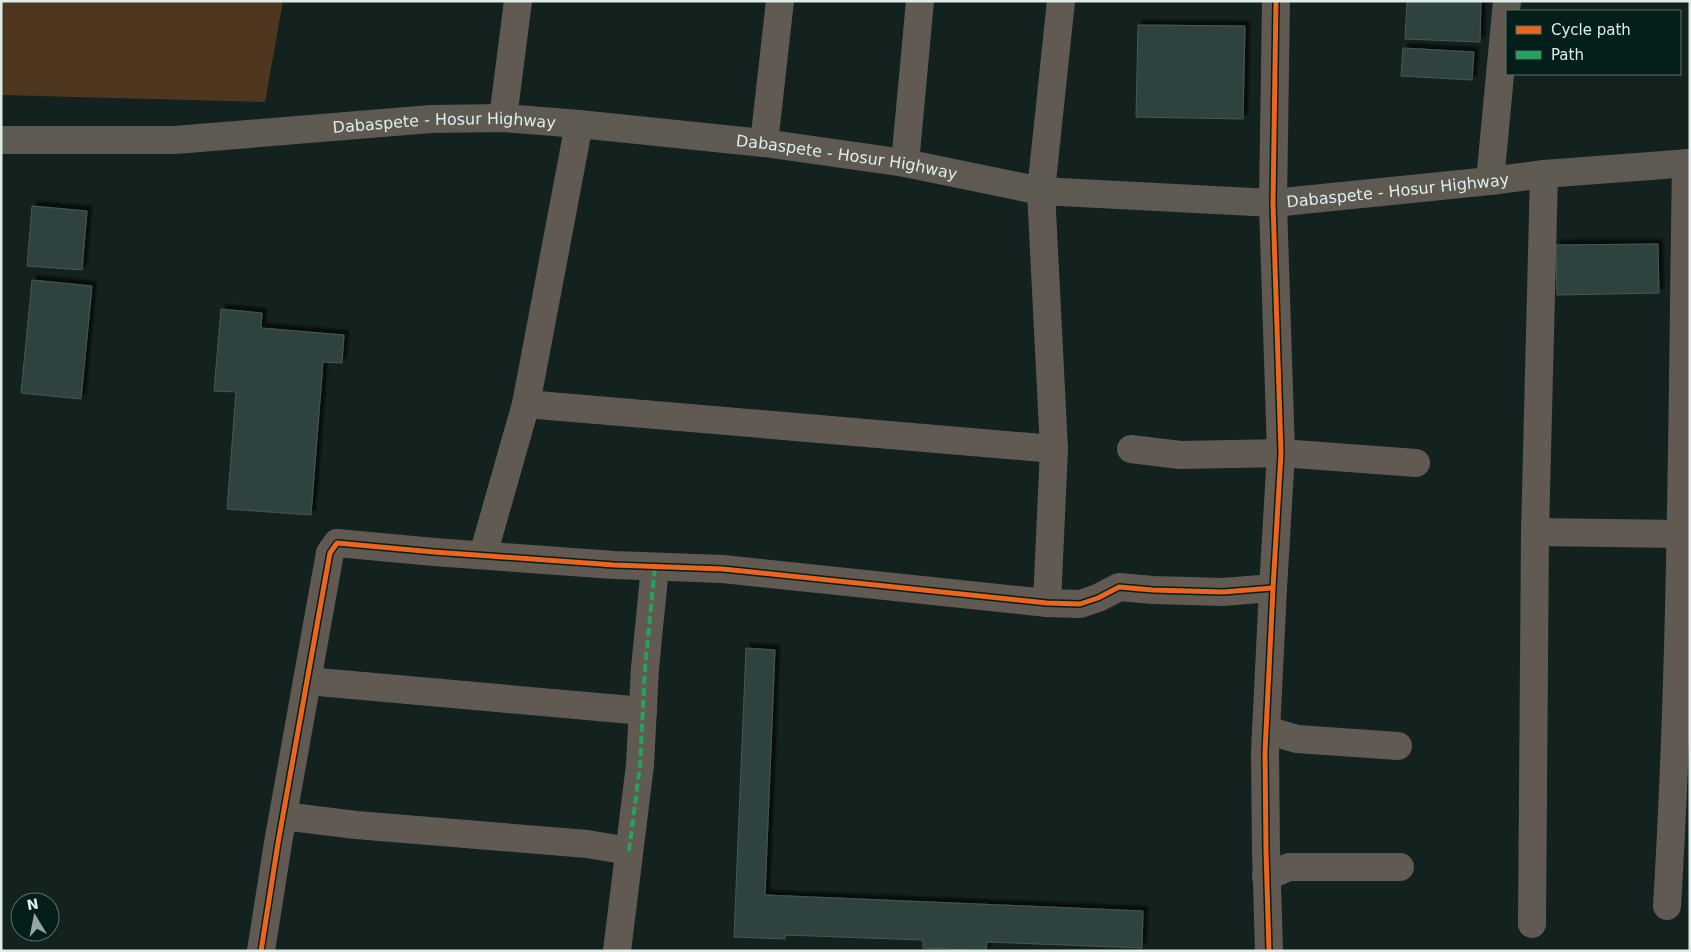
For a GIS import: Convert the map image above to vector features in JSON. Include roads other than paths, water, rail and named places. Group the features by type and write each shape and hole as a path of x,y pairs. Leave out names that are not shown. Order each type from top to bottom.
{"main road":[{"name":"Dabaspete - Hosur Highway","path":"1,140 175,140 431,119 504,118 764,143 905,162 1041,191 1273,203 1544,174 1688,163"}],"street":[{"path":"504,118 518,1"},
{"path":"764,143 780,1"},
{"path":"905,162 920,1"},
{"path":"1048,604 1054,449 1041,191 1061,1"},
{"path":"1269,951 1266,877 1266,730 1281,453 1273,203 1276,1"},
{"path":"1490,181 1506,21"},
{"path":"483,555 526,404 579,124"},
{"path":"1667,906 1681,817 1680,534 1688,163"},
{"path":"1532,924 1535,532 1544,174"},
{"path":"526,404 1054,449"},
{"path":"1131,449 1180,455 1281,453 1416,463"},
{"path":"1535,532 1680,534"},
{"path":"261,951 330,553 337,543 655,567 723,569 1048,604 1080,604 1098,598 1119,587 1223,592 1273,588"},
{"path":"617,951 640,765 655,567"},
{"path":"307,681 643,711"},
{"path":"1266,730 1297,739 1398,746"},
{"path":"283,816 587,844 629,851"},
{"path":"1266,877 1290,867 1400,867"}]}
